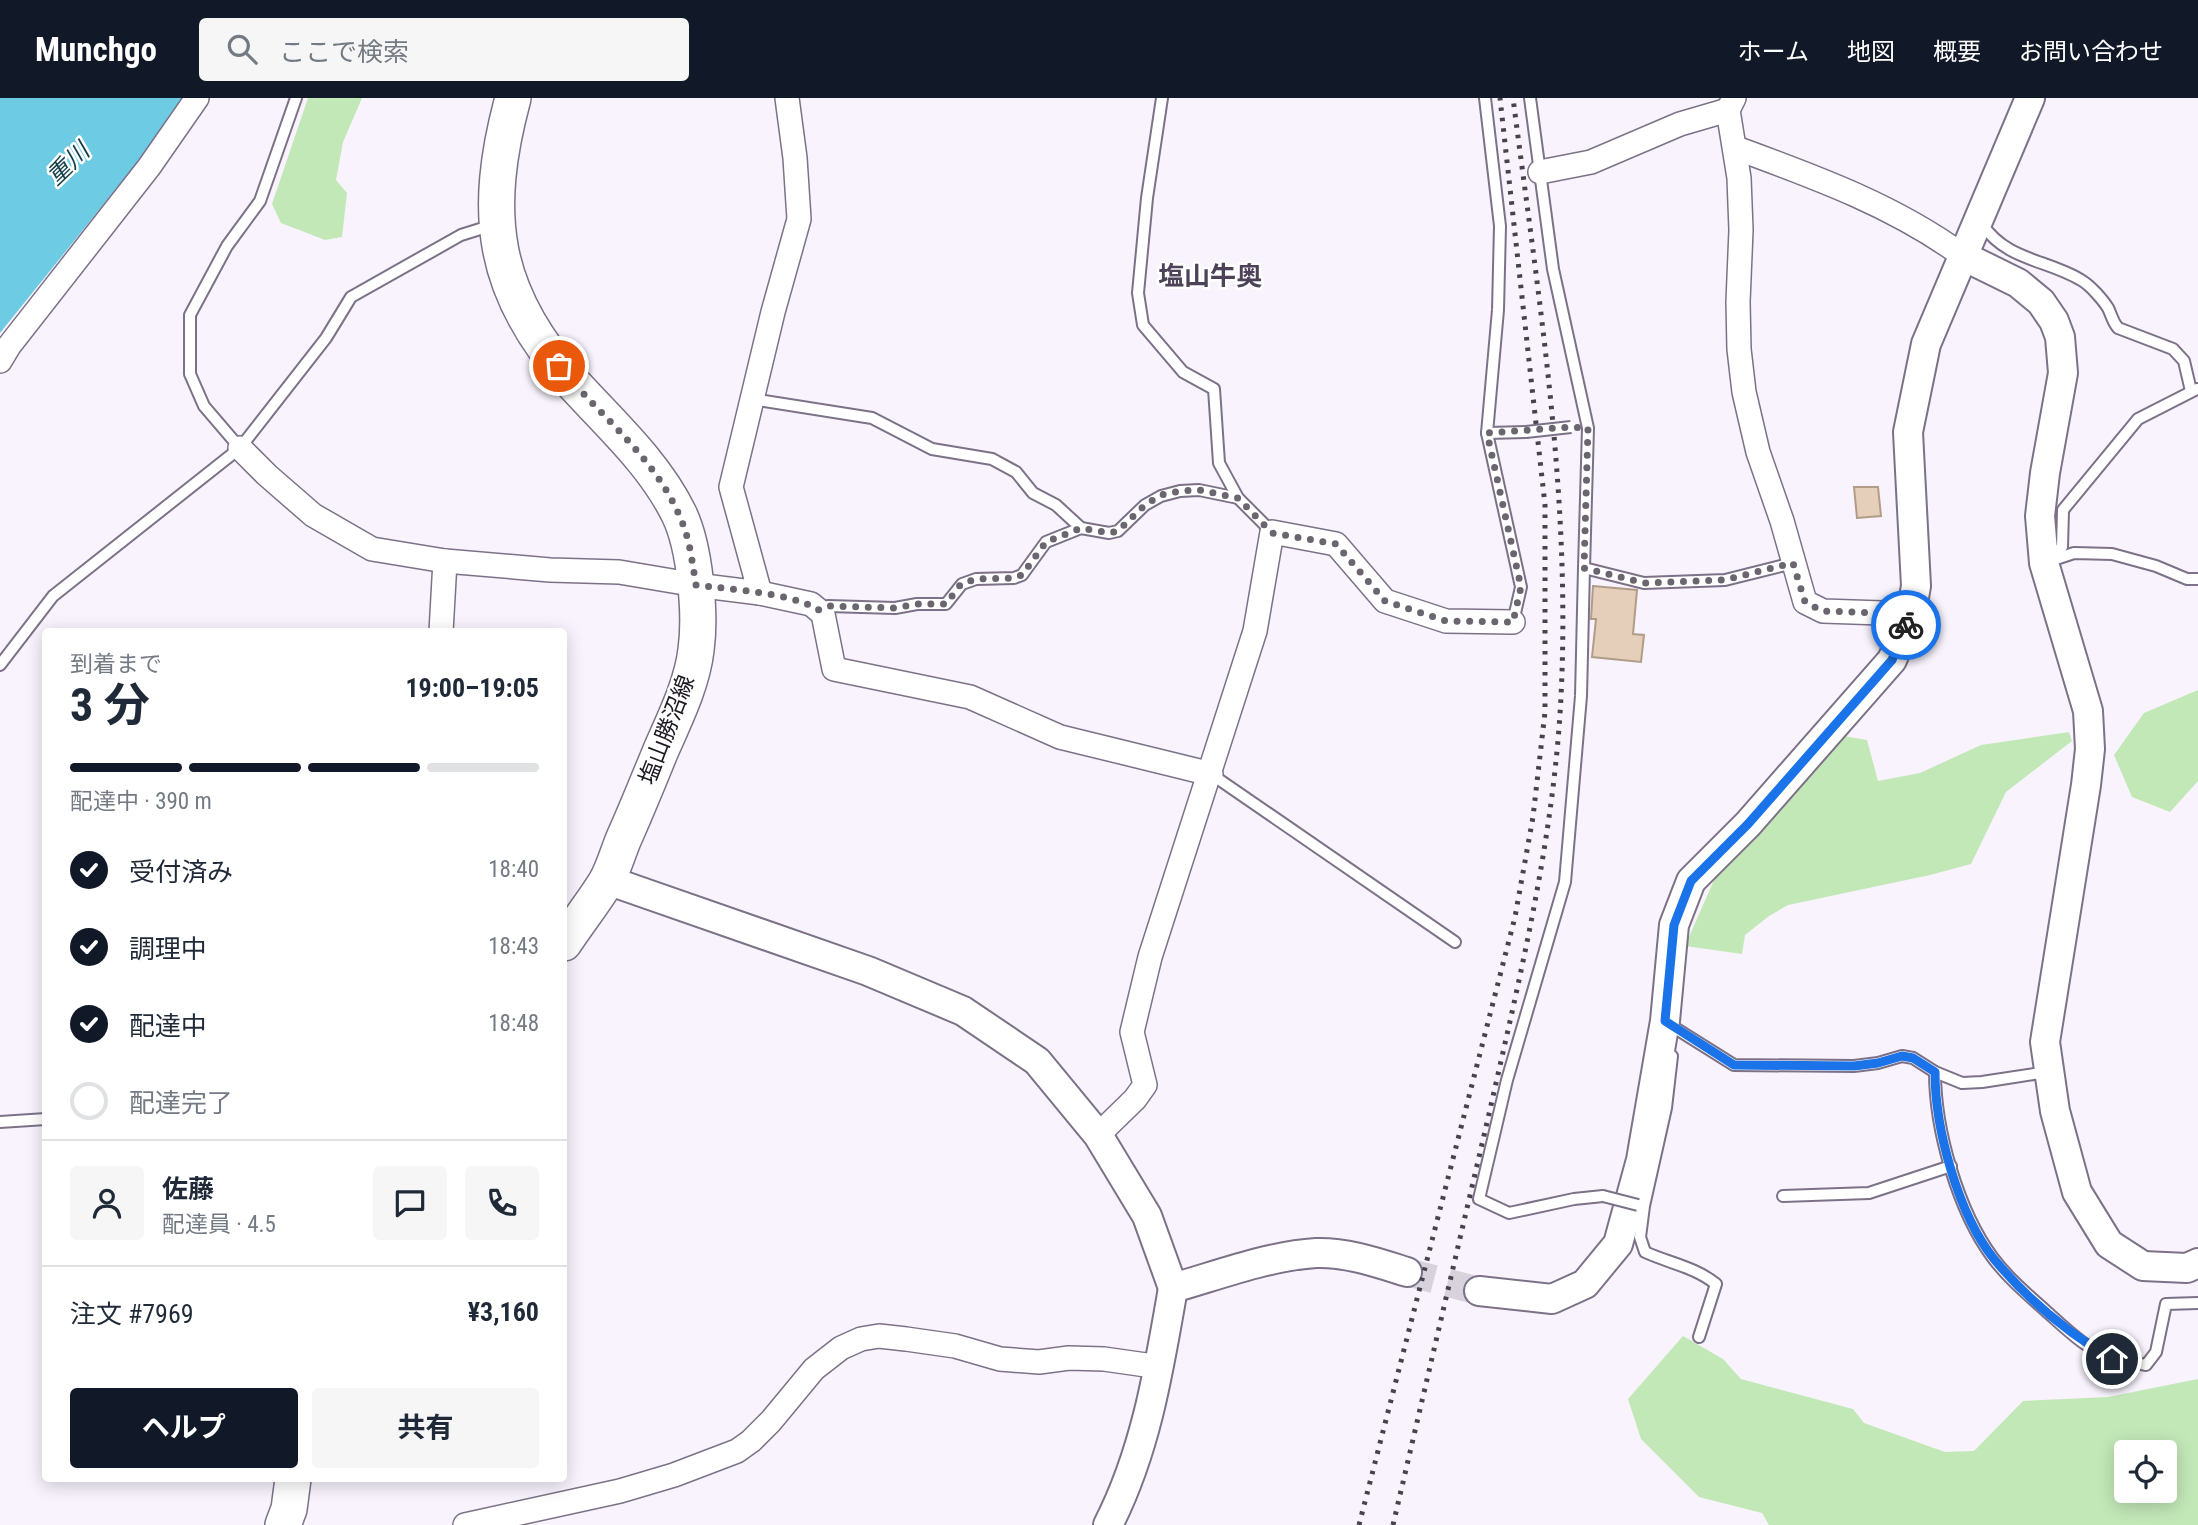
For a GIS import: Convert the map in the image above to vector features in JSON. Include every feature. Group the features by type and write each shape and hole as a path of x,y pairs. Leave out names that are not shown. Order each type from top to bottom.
{"main road":[{"name":"塩山勝沼線","path":"513,98 497,176 496,224 511,289 528,323 571,381 632,445 656,475 680,515 690,546 696,585 696,650 683,698 607,880 567,939"},
{"path":"283,1525 289,1509 293,1482"}],"street":[{"path":"0,361 9,345 149,167 197,98"},
{"path":"760,593 732,488 773,312 799,219 795,158 786,98"},
{"path":"1479,1291 1552,1300 1585,1284 1604,1265 1618,1244 1641,1160 1670,1025 1674,925 1691,881 1748,824 1892,660 1911,614 1916,586 1908,432 1926,344 2030,98"},
{"path":"1540,172 1591,162 1731,104 1741,230 1738,302 1739,349 1744,392 1758,452 1805,602 1822,611 1911,614"},
{"path":"1736,148 1848,191 1938,238 1964,256 2018,283 2041,302 2054,321 2060,337 2063,373 2040,516 2044,563 2088,711 2090,749 2045,1042 2055,1111 2077,1192 2109,1244 2143,1266 2187,1268 2198,1264"},
{"path":"240,448 313,515 372,548 445,561 550,570 619,572 760,593 811,604 823,614 834,669 970,697 1060,737 1211,774"},
{"path":"1097,1135 1136,1099 1145,1085 1132,1032 1150,957 1255,631 1272,533 1336,544 1385,601 1446,621 1513,622"},
{"path":"441,628 445,561"},
{"path":"607,880 868,971 962,1011 1037,1061 1097,1135 1147,1216 1173,1288 1153,1400 1127,1489 1108,1525"},
{"path":"1173,1288 1284,1257 1318,1253 1359,1257 1407,1272"},
{"path":"465,1525 620,1491 674,1475 737,1451 758,1434 814,1369 841,1348 861,1339 879,1336 956,1346 1000,1359 1039,1362 1069,1358 1104,1359 1160,1367"}],"lane":[{"path":"240,448 204,406 190,374 190,315 227,246 260,201 296,98"},
{"path":"1162,98 1147,198 1138,292 1143,325 1183,372 1214,389 1219,463 1238,498 1272,533"},
{"path":"1485,98 1500,226 1498,310 1487,433 1521,587 1513,622"},
{"path":"1530,98 1553,269 1588,428 1581,696 1565,882 1507,1080 1479,1199 1509,1213 1574,1199 1604,1196 1641,1205"},
{"path":"1978,219 1992,239 2011,252 2084,281 2107,307 2111,320 2118,328 2173,349 2184,361 2194,390 2138,419 2071,497 2063,510 2062,547 2044,563"},
{"path":"0,665 53,596 240,448 326,338 351,297 461,235 496,224"},
{"path":"752,399 872,418 932,449 992,458 1016,472 1033,493 1056,505 1081,528"},
{"path":"1487,433 1588,428"},
{"path":"818,610 828,606 895,608 917,604 946,604 961,584 976,579 1014,578 1022,575 1046,542 1081,528 1109,533 1118,531 1145,505 1161,495 1199,490 1238,498"},
{"path":"2044,563 2074,553 2112,554 2155,566 2187,579 2198,579"},
{"path":"1584,568 1644,583 1724,580 1793,563"},
{"path":"1211,774 1455,942"},
{"path":"1699,1337 1716,1284 1702,1273 1645,1252 1640,1237 1641,1205 1666,1108 1670,1025 1734,1065 1854,1066 1902,1056 1913,1058 1935,1072 1962,1083 2049,1071"},
{"path":"1935,1072 1939,1125 1951,1167 1972,1222 1992,1256 2017,1285 2076,1337 2112,1359 2146,1365 2156,1352 2166,1304 2198,1303"},
{"path":"0,1122 42,1119"},
{"path":"1783,1196 1869,1193 1951,1167"}],"green space":[{"path":"308,98 362,98 343,142 336,180 347,193 342,237 325,240 281,223 272,204"},
{"path":"2198,690 2198,781 2170,812 2132,797 2114,755 2144,713"},
{"path":"2069,732 2072,741 2006,792 1971,864 1788,905 1745,935 1742,954 1685,946 1714,880 1805,774 1844,736 1867,740 1878,781 1920,773 1981,745"},
{"path":"1683,1336 1723,1359 1741,1379 1853,1409 1864,1423 1945,1452 1974,1451 2023,1401 2108,1397 2198,1379 2198,1525 1769,1525 1762,1513 1699,1497 1641,1439 1628,1399"}],"water":[{"name":"重川","path":"0,98 189,98 0,333"}],"building":[{"path":"1854,487 1878,487 1881,516 1857,518"},
{"path":"1593,586 1637,590 1633,634 1644,635 1641,662 1592,657 1596,619 1591,619"}],"tunnel":[{"path":"1407,1272 1479,1291"}],"railway":[{"path":"1359,1525 1515,917 1533,817 1545,712 1545,505 1500,98"},
{"path":"1393,1525 1522,965 1556,765 1563,636 1558,482 1543,328 1513,98"}],"way so far":[{"path":"559,366 656,475 680,515 690,546 696,585 760,593 811,604 818,610 828,606 895,608 917,604 946,604 961,584 976,579 1014,578 1022,575 1046,542 1081,528 1109,533 1118,531 1145,505 1161,495 1199,490 1238,498 1272,533 1336,544 1385,601 1446,621 1513,622 1521,587 1487,433 1571,427 1588,428 1584,568 1644,583 1724,580 1793,563 1805,602 1822,611 1911,614 1906,625"}],"district":[{"name":"塩山牛奥","path":"1210,276"}],"route":[{"path":"1906,625 1892,660 1748,824 1691,881 1674,925 1665,1021 1734,1065 1854,1066 1902,1056 1913,1058 1935,1072 1939,1125 1956,1182 1972,1222 1992,1256 2017,1285 2076,1337 2112,1359"}]}
